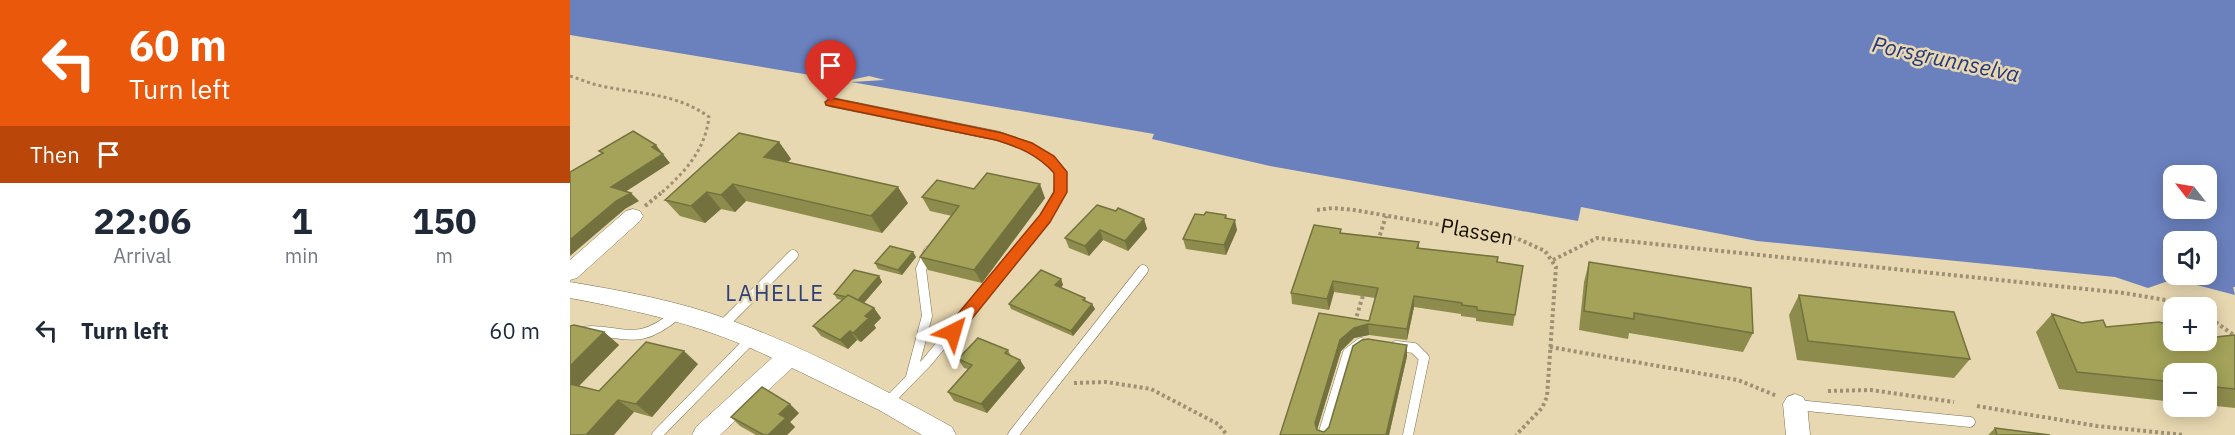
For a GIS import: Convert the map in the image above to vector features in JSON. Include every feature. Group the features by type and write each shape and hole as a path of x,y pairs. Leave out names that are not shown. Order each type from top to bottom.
{"street":[{"path":"570,272 633,216"},
{"path":"570,290 647,304 722,326 752,338 887,403 944,435"},
{"path":"704,435 789,357"},
{"path":"1795,404 1798,435"}],"lane":[{"path":"831,102 998,136 1027,146 1050,160 1060,172 1060,192 1045,218 992,286 887,403"},
{"path":"911,378 927,316 921,269 929,250 936,241"},
{"path":"722,326 793,255"},
{"path":"1013,435 1143,270"},
{"path":"570,334 582,329 626,335 649,333 678,313"},
{"path":"657,435 752,338"},
{"path":"1323,435 1348,353 1363,343"},
{"path":"1379,343 1414,348 1424,358 1408,435"},
{"path":"1795,404 1970,422"}],"path":[{"path":"570,76 608,88 681,100 699,108 709,117 709,129 697,155 673,183 633,216"},
{"name":"Plassen","path":"1317,210 1333,208 1354,210 1516,238 1539,248 1553,260"},
{"path":"1377,248 1386,216"},
{"path":"1516,435 1542,408 1548,397 1556,276 1553,260 1597,238 2124,293 2163,300"},
{"path":"1363,343 1352,333 1364,290"},
{"path":"2217,323 2235,336"},
{"path":"1550,347 1738,380 1795,404 1833,390 1843,389 1958,403"},
{"path":"1055,383 1106,382 1151,389 1218,424 1227,435"},
{"path":"1969,405 2097,426 2184,435"}],"water":[{"name":"Porsgrunnselva","path":"570,0 2235,0 2235,287 2233,287 2235,295 2197,285 2217,285 2217,231 2163,231 2163,283 2148,288 2115,277 1757,241 1581,207 1578,221 1270,166 1152,139 1154,134 851,82 885,80 869,76 846,81 570,35"}],"building":[{"path":"633,131 656,145 652,147 663,154 611,187 631,193 616,201 570,240 570,172 603,153 599,151"},
{"path":"739,133 779,142 764,157 898,187 871,216 733,184 721,195 707,192 691,206 665,200"},
{"path":"987,173 1040,184 974,270 920,257 959,206 922,197 937,180 974,189"},
{"path":"1097,205 1116,211 1118,208 1144,219 1125,241 1100,230 1085,246 1065,238"},
{"path":"1206,212 1226,215 1225,218 1235,220 1224,245 1183,239 1195,214 1204,215"},
{"path":"1314,225 1341,229 1340,233 1419,242 1417,248 1498,257 1497,262 1523,266 1515,315 1477,310 1477,307 1462,305 1462,303 1414,296 1407,329 1368,324 1354,328 1340,340 1315,423 1317,430 1324,432 1329,427 1353,346 1368,339 1407,345 1386,435 1280,435 1319,313 1369,321 1378,288 1333,281 1327,299 1291,293"},
{"path":"890,246 913,252 898,270 875,263"},
{"path":"1589,262 1751,288 1753,333 1634,313 1634,319 1584,311"},
{"path":"854,270 879,276 858,300 848,295 846,297 834,294"},
{"path":"1041,270 1061,279 1055,285 1085,298 1083,300 1092,304 1071,331 1009,304"},
{"path":"848,295 874,308 865,316 869,318 853,333 850,331 840,340 813,326"},
{"path":"1799,295 1954,312 1970,359 1808,341"},
{"path":"2052,314 2082,323 2103,320 2106,327 2163,323 2163,351 2217,351 2217,337 2235,335 2235,389 2217,387 2217,363 2163,363 2163,381 2077,372"},
{"path":"570,326 604,332 570,366"},
{"path":"978,338 1008,350 1005,353 1020,360 981,404 948,392 972,365 958,359"},
{"path":"646,342 684,351 636,404 618,400 586,435 570,435 570,384 599,391"},
{"path":"762,387 790,404 779,414 786,418 768,435 731,417"},
{"path":"1995,428 2050,435 1997,435"}],"district":[{"name":"LAHELLE","path":"775,293"}],"route":[{"path":"831,102 998,136 1027,146 1050,160 1060,172 1060,192 1045,218 953,332"}]}
